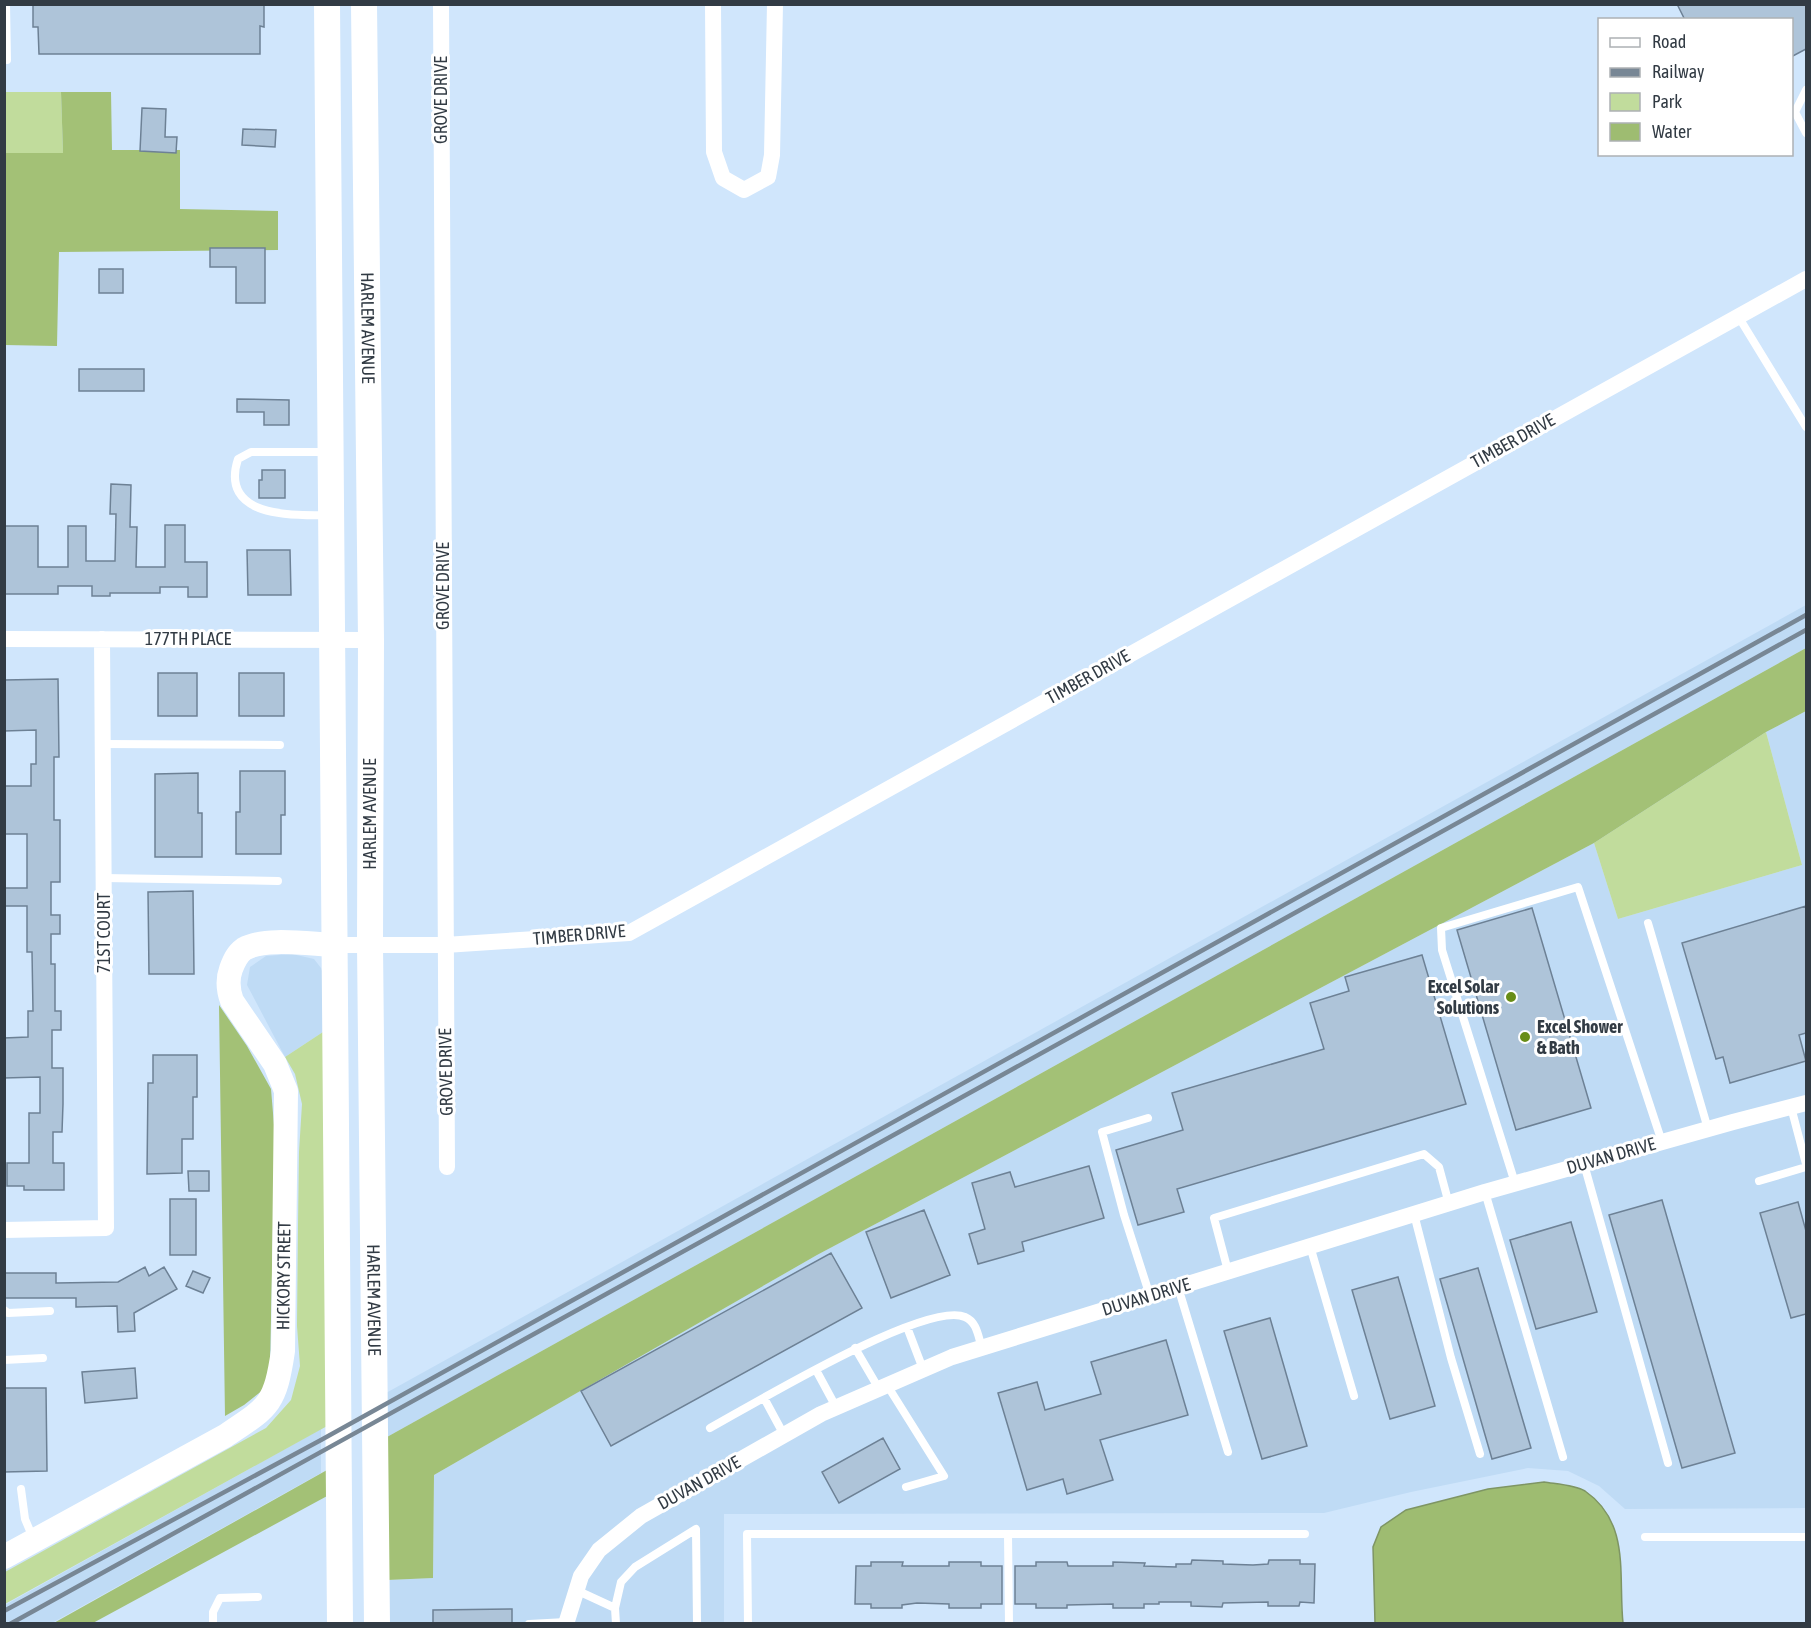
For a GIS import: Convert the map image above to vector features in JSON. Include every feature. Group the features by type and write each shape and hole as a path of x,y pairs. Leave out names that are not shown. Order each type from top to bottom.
{"main road":[{"name":"HARLEM AVENUE","path":"327,4 340,1623"},
{"name":"HARLEM AVENUE","path":"364,4 371,640 370,945 377,1623"},
{"path":"330,335 368,334"}],"street":[{"name":"GROVE DRIVE","path":"441,4 447,1167"},
{"path":"713,4 714,152 723,178 744,190 768,177 772,155 775,4"},
{"name":"TIMBER DRIVE","path":"334,945 445,945 629,933 1806,279"},
{"name":"177TH PLACE","path":"4,639 371,640"},
{"name":"71ST COURT","path":"4,1230 106,1228 102,639"},
{"name":"HICKORY STREET","path":"4,1557 225,1436 256,1416 272,1400 279,1378 283,1352 286,1090 275,1064 232,1001 228,991 229,974 234,959 242,950 252,946 269,943 334,945"},
{"name":"DUVAN DRIVE","path":"566,1623 581,1576 599,1550 640,1516 836,1407 952,1357 1515,1183 1799,1105"}],"lane":[{"path":"4,60 7,60 6,4"},
{"path":"1806,90 1796,112 1806,133"},
{"path":"1738,315 1806,427"},
{"path":"331,452 251,452 238,459 235,468 237,491 258,508 295,516 332,514"},
{"path":"103,744 280,745"},
{"path":"104,878 278,881"},
{"path":"1515,1183 1442,950 1441,928 1578,887 1662,1142"},
{"path":"1648,923 1708,1129"},
{"path":"1759,1181 1806,1166 1799,1105"},
{"path":"1148,1118 1102,1132 1124,1215 1150,1296"},
{"path":"1228,1271 1214,1218 1425,1154 1438,1167 1449,1204"},
{"path":"1584,1164 1668,1463"},
{"path":"1485,1192 1563,1457"},
{"path":"1414,1214 1451,1358 1480,1454"},
{"path":"1310,1246 1354,1396"},
{"path":"1178,1287 1228,1452"},
{"path":"4,1311 8,1313 50,1311"},
{"path":"710,1428 855,1348 941,1316 962,1316 974,1323 982,1348"},
{"path":"907,1327 923,1370"},
{"path":"855,1348 944,1476 906,1487"},
{"path":"4,1360 43,1358"},
{"path":"816,1370 836,1407"},
{"path":"764,1398 784,1435"},
{"path":"21,1489 25,1519 34,1541"},
{"path":"616,1623 615,1608 621,1582 634,1567 696,1529 698,1623"},
{"path":"748,1623 747,1534 1305,1534"},
{"path":"1008,1534 1009,1623"},
{"path":"1644,1537 1806,1537"},
{"path":"576,1590 615,1608"},
{"path":"213,1623 213,1612 220,1598 258,1597"},
{"path":"530,1623 566,1623"}],"shaded area":[{"path":"61,92 111,92 112,150 180,150 180,209 278,211 278,250 59,252 57,346 5,345 5,153 63,153"},
{"path":"1806,605 1806,648 387,1437 386,1393"},
{"path":"1806,648 1806,711 1766,732 1594,843 817,1255 434,1475 433,1578 387,1580 387,1437"},
{"path":"1806,711 1806,1508 1625,1509 1599,1486 1568,1471 1528,1468 1324,1513 724,1514 724,1623 388,1623 387,1580 433,1578 434,1475 817,1255 1594,843 1618,919 1802,865 1766,732"},
{"path":"292,954 314,959 321,968 324,976 326,1030 285,1057 247,985 250,967 266,956"},
{"path":"219,1005 247,1046 271,1089 275,1137 270,1365 263,1390 225,1416"},
{"path":"321,1429 321,1473 52,1623 5,1623 5,1605"},
{"path":"327,1470 329,1495 93,1623 52,1624"}],"green space":[{"path":"5,92 61,92 63,153 5,153"},
{"path":"1766,732 1802,865 1618,919 1594,843"},
{"path":"326,1030 329,1425 5,1604 5,1572 266,1428 291,1400 300,1366 297,1326 299,1152 302,1104 295,1074 285,1057"}],"water":[{"path":"1544,1482 1571,1486 1585,1491 1600,1504 1610,1518 1619,1551 1623,1623 1375,1623 1373,1547 1381,1527 1406,1510 1488,1489"}],"building":[{"path":"33,4 264,4 264,27 260,26 260,54 39,54 38,27 33,27"},
{"path":"1677,4 1806,4 1806,49 1793,56 1793,18 1684,18"},
{"path":"142,108 166,109 165,137 177,137 176,153 140,151"},
{"path":"243,129 276,130 275,147 242,145"},
{"path":"210,248 265,248 265,303 236,303 236,267 210,267"},
{"path":"99,269 123,269 123,293 99,293"},
{"path":"79,369 144,369 144,391 79,391"},
{"path":"237,399 289,400 289,425 264,425 264,412 237,412"},
{"path":"262,470 285,470 285,498 259,498 259,480 262,480"},
{"path":"111,484 131,485 130,527 137,527 136,567 165,567 165,525 185,525 185,562 207,562 207,597 188,597 188,587 160,587 160,593 110,593 110,596 92,596 92,586 58,586 58,594 4,594 4,526 38,526 38,567 68,567 68,526 86,526 86,561 115,561 116,514 110,514"},
{"path":"247,550 290,550 291,595 248,595"},
{"path":"158,673 197,673 197,716 158,716"},
{"path":"239,673 284,673 284,716 239,716"},
{"path":"58,679 59,757 54,757 54,820 60,820 60,882 51,882 51,915 60,915 60,934 51,934 51,964 55,964 55,1011 61,1011 61,1030 52,1030 52,1068 63,1068 63,1104 62,1132 53,1132 53,1163 64,1163 64,1190 24,1190 24,1186 7,1186 7,1163 29,1163 29,1113 40,1113 40,1077 4,1078 4,1038 28,1037 28,1011 33,1011 32,952 27,952 27,906 4,906 4,888 27,888 27,834 4,834 4,786 31,786 31,764 36,764 36,730 4,731 4,680"},
{"path":"240,771 285,771 285,815 281,815 281,854 236,854 236,812 240,812"},
{"path":"198,773 198,813 202,813 202,857 155,857 155,774"},
{"path":"193,891 194,974 149,974 148,892"},
{"path":"1806,906 1806,1033 1799,1035 1806,1061 1730,1083 1723,1057 1716,1059 1682,943"},
{"path":"1532,908 1591,1108 1516,1130 1457,930"},
{"path":"1422,955 1466,1104 1177,1189 1184,1212 1138,1225 1116,1150 1183,1130 1172,1093 1324,1049 1310,1003 1349,991 1345,977"},
{"path":"153,1055 197,1055 197,1097 193,1097 193,1139 182,1139 182,1173 147,1174 148,1083 153,1083"},
{"path":"1089,1166 1104,1218 1022,1242 1024,1251 978,1264 969,1234 985,1229 972,1183 1010,1172 1015,1187"},
{"path":"188,1171 209,1171 209,1191 189,1191"},
{"path":"170,1199 196,1199 196,1255 170,1255"},
{"path":"1662,1200 1735,1453 1682,1468 1609,1215"},
{"path":"1798,1202 1806,1231 1806,1314 1791,1318 1760,1213"},
{"path":"924,1210 950,1275 891,1298 866,1232"},
{"path":"1571,1222 1597,1312 1536,1329 1510,1240"},
{"path":"831,1253 862,1308 611,1446 581,1391"},
{"path":"145,1267 149,1276 164,1267 177,1289 134,1313 135,1331 118,1332 117,1306 76,1307 76,1298 5,1298 5,1273 56,1273 56,1283 118,1282"},
{"path":"1478,1268 1531,1448 1492,1459 1440,1279"},
{"path":"193,1271 210,1278 203,1293 186,1286"},
{"path":"1398,1277 1435,1406 1390,1419 1352,1290"},
{"path":"1270,1318 1307,1446 1262,1459 1224,1331"},
{"path":"1166,1340 1188,1415 1100,1440 1113,1480 1067,1494 1063,1479 1027,1490 998,1393 1037,1382 1045,1410 1101,1394 1091,1362"},
{"path":"135,1368 137,1398 85,1403 82,1372"},
{"path":"4,1388 46,1388 47,1471 4,1472"},
{"path":"883,1438 900,1469 839,1503 822,1472"},
{"path":"1192,1560 1253,1565 1268,1564 1269,1560 1300,1560 1300,1564 1315,1564 1314,1603 1300,1602 1299,1606 1268,1606 1268,1602 1223,1603 1222,1607 1191,1606 1191,1602 1159,1602 1159,1604 1144,1604 1144,1608 1113,1608 1113,1604 1036,1608 1036,1604 1015,1604 1015,1566 1036,1566 1036,1562 1067,1562 1068,1566 1113,1566 1113,1562 1176,1567 1176,1564 1191,1564"},
{"path":"871,1562 903,1562 902,1566 949,1566 949,1562 981,1562 981,1566 1002,1566 1002,1604 981,1604 981,1608 949,1608 949,1604 917,1603 902,1605 902,1608 871,1608 871,1604 855,1604 856,1566 871,1566"},
{"path":"512,1609 512,1623 433,1623 433,1610"}],"railway":[{"path":"4,1611 321,1440 1806,615"},
{"path":"10,1624 1806,630"}],"place":[{"name":"Excel Solar Solutions","path":"1511,997"},
{"name":"Excel Shower & Bath","path":"1525,1037"}]}
